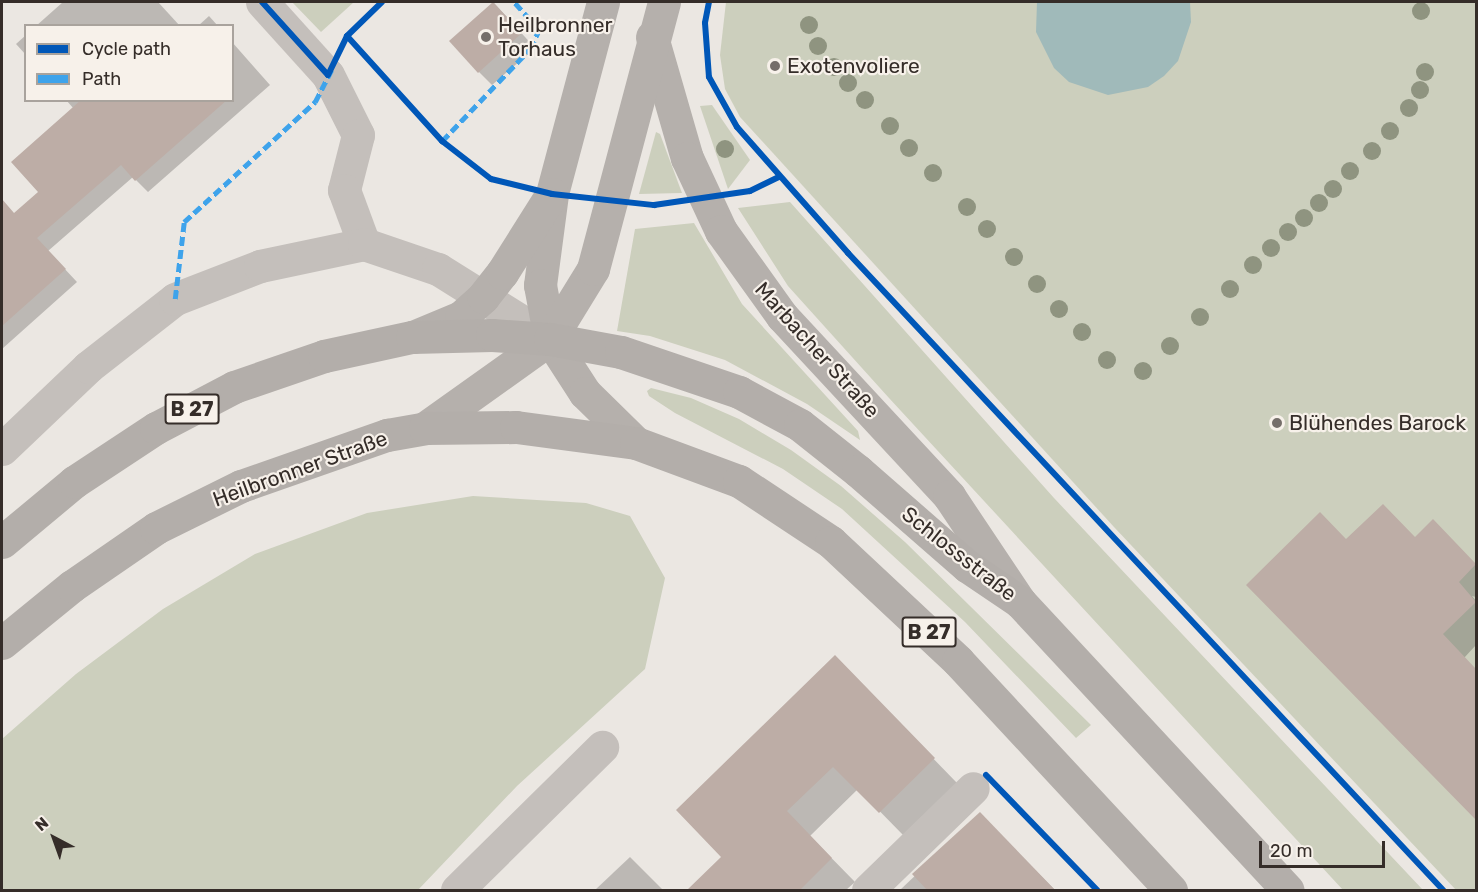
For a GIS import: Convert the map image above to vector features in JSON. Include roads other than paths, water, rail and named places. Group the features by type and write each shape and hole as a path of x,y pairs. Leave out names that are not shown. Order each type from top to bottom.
{"main road":[{"path":"603,2 552,194 540,285 550,339 585,393 636,443"},
{"path":"425,428 550,339 593,269 652,37 664,2"},
{"name":"Marbacher Straße","path":"652,37 687,158 721,231 782,316 949,496 1020,602"},
{"path":"412,337 461,317 483,297 502,273 552,194"},
{"name":"B 27","path":"2,542 74,482 156,428 234,387 324,356 412,337 550,339"},
{"name":"Schlossstraße","path":"550,339 621,352 683,370 739,392 800,425 967,566 1020,602 1288,891"},
{"name":"B 27","path":"425,428 516,427 636,443 739,480 785,508 831,542 957,660 1171,891"},
{"name":"Heilbronner Straße","path":"2,643 72,586 156,528 241,486 376,439 425,428"}],"street":[{"path":"262,2 328,75 358,135 344,190 364,244"},
{"path":"2,449 87,366 175,299 260,266 364,244 438,270 550,339"},
{"path":"457,891 602,747"},
{"path":"868,891 973,788"}],"water":[{"path":"1037,2 1190,2 1191,22 1178,61 1164,76 1148,87 1108,95 1069,82 1054,68 1036,32"}],"place":[{"name":"Heilbronner Torhaus","path":"486,37"},
{"name":"Exotenvoliere","path":"775,66"},
{"name":"Blühendes Barock","path":"1277,423"}]}
